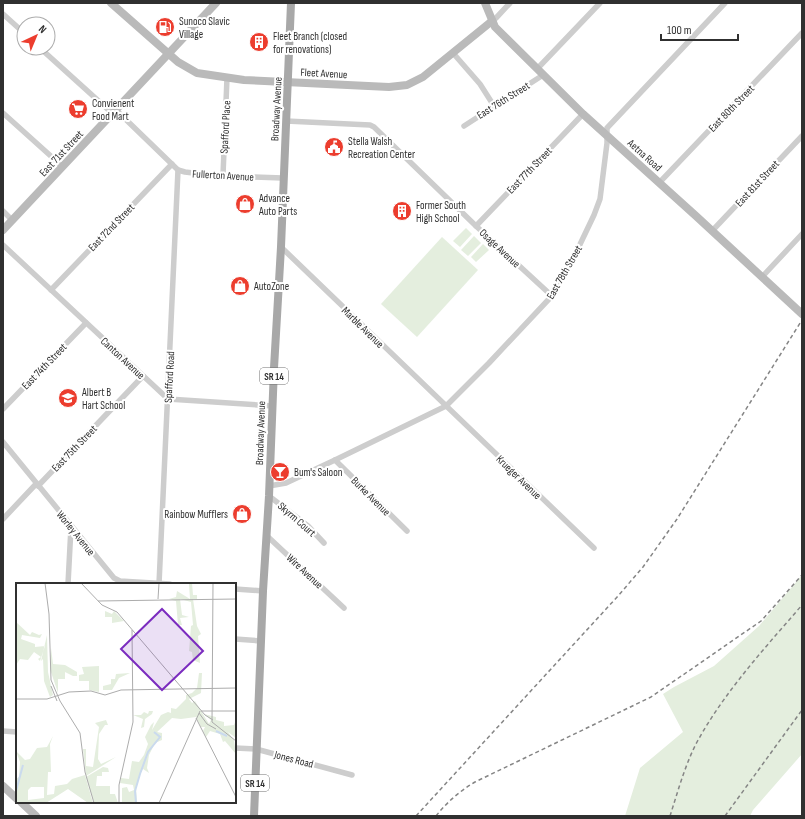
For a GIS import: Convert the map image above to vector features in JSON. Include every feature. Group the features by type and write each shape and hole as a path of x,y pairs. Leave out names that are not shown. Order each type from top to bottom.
{"main road":[{"name":"Broadway Avenue","path":"254,816 263,591 281,247 291,3"}],"street":[{"name":"Fleet Avenue","path":"111,3 184,67 197,73 227,78 288,83 398,87 412,83 423,77 492,21"},
{"name":"East 71st Street","path":"3,230 216,3"},
{"name":"Aetna Road","path":"485,3 495,27 540,72 583,114 802,314"},
{"path":"492,21 510,3"},
{"name":"East 76th Street","path":"464,126 540,72 600,3"},
{"path":"606,134 607,128 725,3"},
{"path":"3,14 16,26"},
{"name":"East 80th Street","path":"659,183 802,33"},
{"path":"453,53 480,84 494,106"},
{"name":"Fullerton Avenue","path":"49,56 115,112 178,170 185,172 223,175 283,178"},
{"name":"Spafford Place","path":"223,175 227,78"},
{"path":"3,113 63,167"},
{"name":"East 77th Street","path":"476,226 583,114"},
{"name":"Osage Avenue","path":"286,121 374,126 476,226 552,296"},
{"name":"East 78th Street","path":"269,486 286,483 446,406 489,363 552,296 574,257 600,199 607,143 606,134"},
{"name":"East 81st Street","path":"712,231 802,136"},
{"name":"East 72nd Street","path":"51,290 172,164"},
{"name":"Spafford Road","path":"159,583 178,170"},
{"path":"3,211 12,220"},
{"path":"762,277 802,234"},
{"name":"Canton Avenue","path":"3,245 168,399"},
{"name":"Marble Avenue","path":"281,247 446,406"},
{"name":"East 74th Street","path":"3,410 86,323"},
{"name":"East 75th Street","path":"3,520 143,376"},
{"path":"168,399 272,406"},
{"name":"Krueger Avenue","path":"446,406 594,548"},
{"name":"Worley Avenue","path":"3,442 71,527 117,581 145,583"},
{"name":"Burke Avenue","path":"335,460 407,531"},
{"name":"Skyrm Court","path":"269,496 308,526 324,543"},
{"path":"68,583 71,527"},
{"name":"Wire Avenue","path":"266,535 344,608"},
{"path":"236,589 263,591"},
{"path":"236,639 261,641"},
{"path":"3,731 16,732"},
{"name":"Jones Road","path":"236,748 256,749 352,775"},
{"path":"3,786 16,798"},
{"path":"22,803 36,816"}],"green space":[{"path":"466,228 472,234 460,247 453,241"},
{"path":"474,236 481,243 468,256 461,250"},
{"path":"442,237 478,270 417,337 381,304"},
{"path":"483,244 489,250 476,262 471,257"},
{"path":"802,575 802,754 753,810 750,816 625,816 640,768 683,732 663,694 714,666 759,626"}],"railway":[{"path":"416,816 643,567 677,519 802,320"},
{"path":"436,816 454,797 475,782 651,697 761,621 802,575"},
{"path":"670,816 689,760 708,723 746,670 802,605"},
{"path":"725,816 802,710"}],"place":[{"name":"Sunoco Slavic Village","path":"165,27"},
{"name":"Fleet Branch (closed for renovations)","path":"259,42"},
{"name":"Convienent Food Mart","path":"78,109"},
{"name":"Stella Walsh Recreation Center","path":"334,147"},
{"name":"Advance Auto Parts","path":"245,204"},
{"name":"Former South High School","path":"402,211"},
{"name":"AutoZone","path":"240,286"},
{"name":"Albert B Hart School","path":"68,398"},
{"name":"Bum's Saloon","path":"280,472"},
{"name":"Rainbow Mufflers","path":"242,514"}]}
